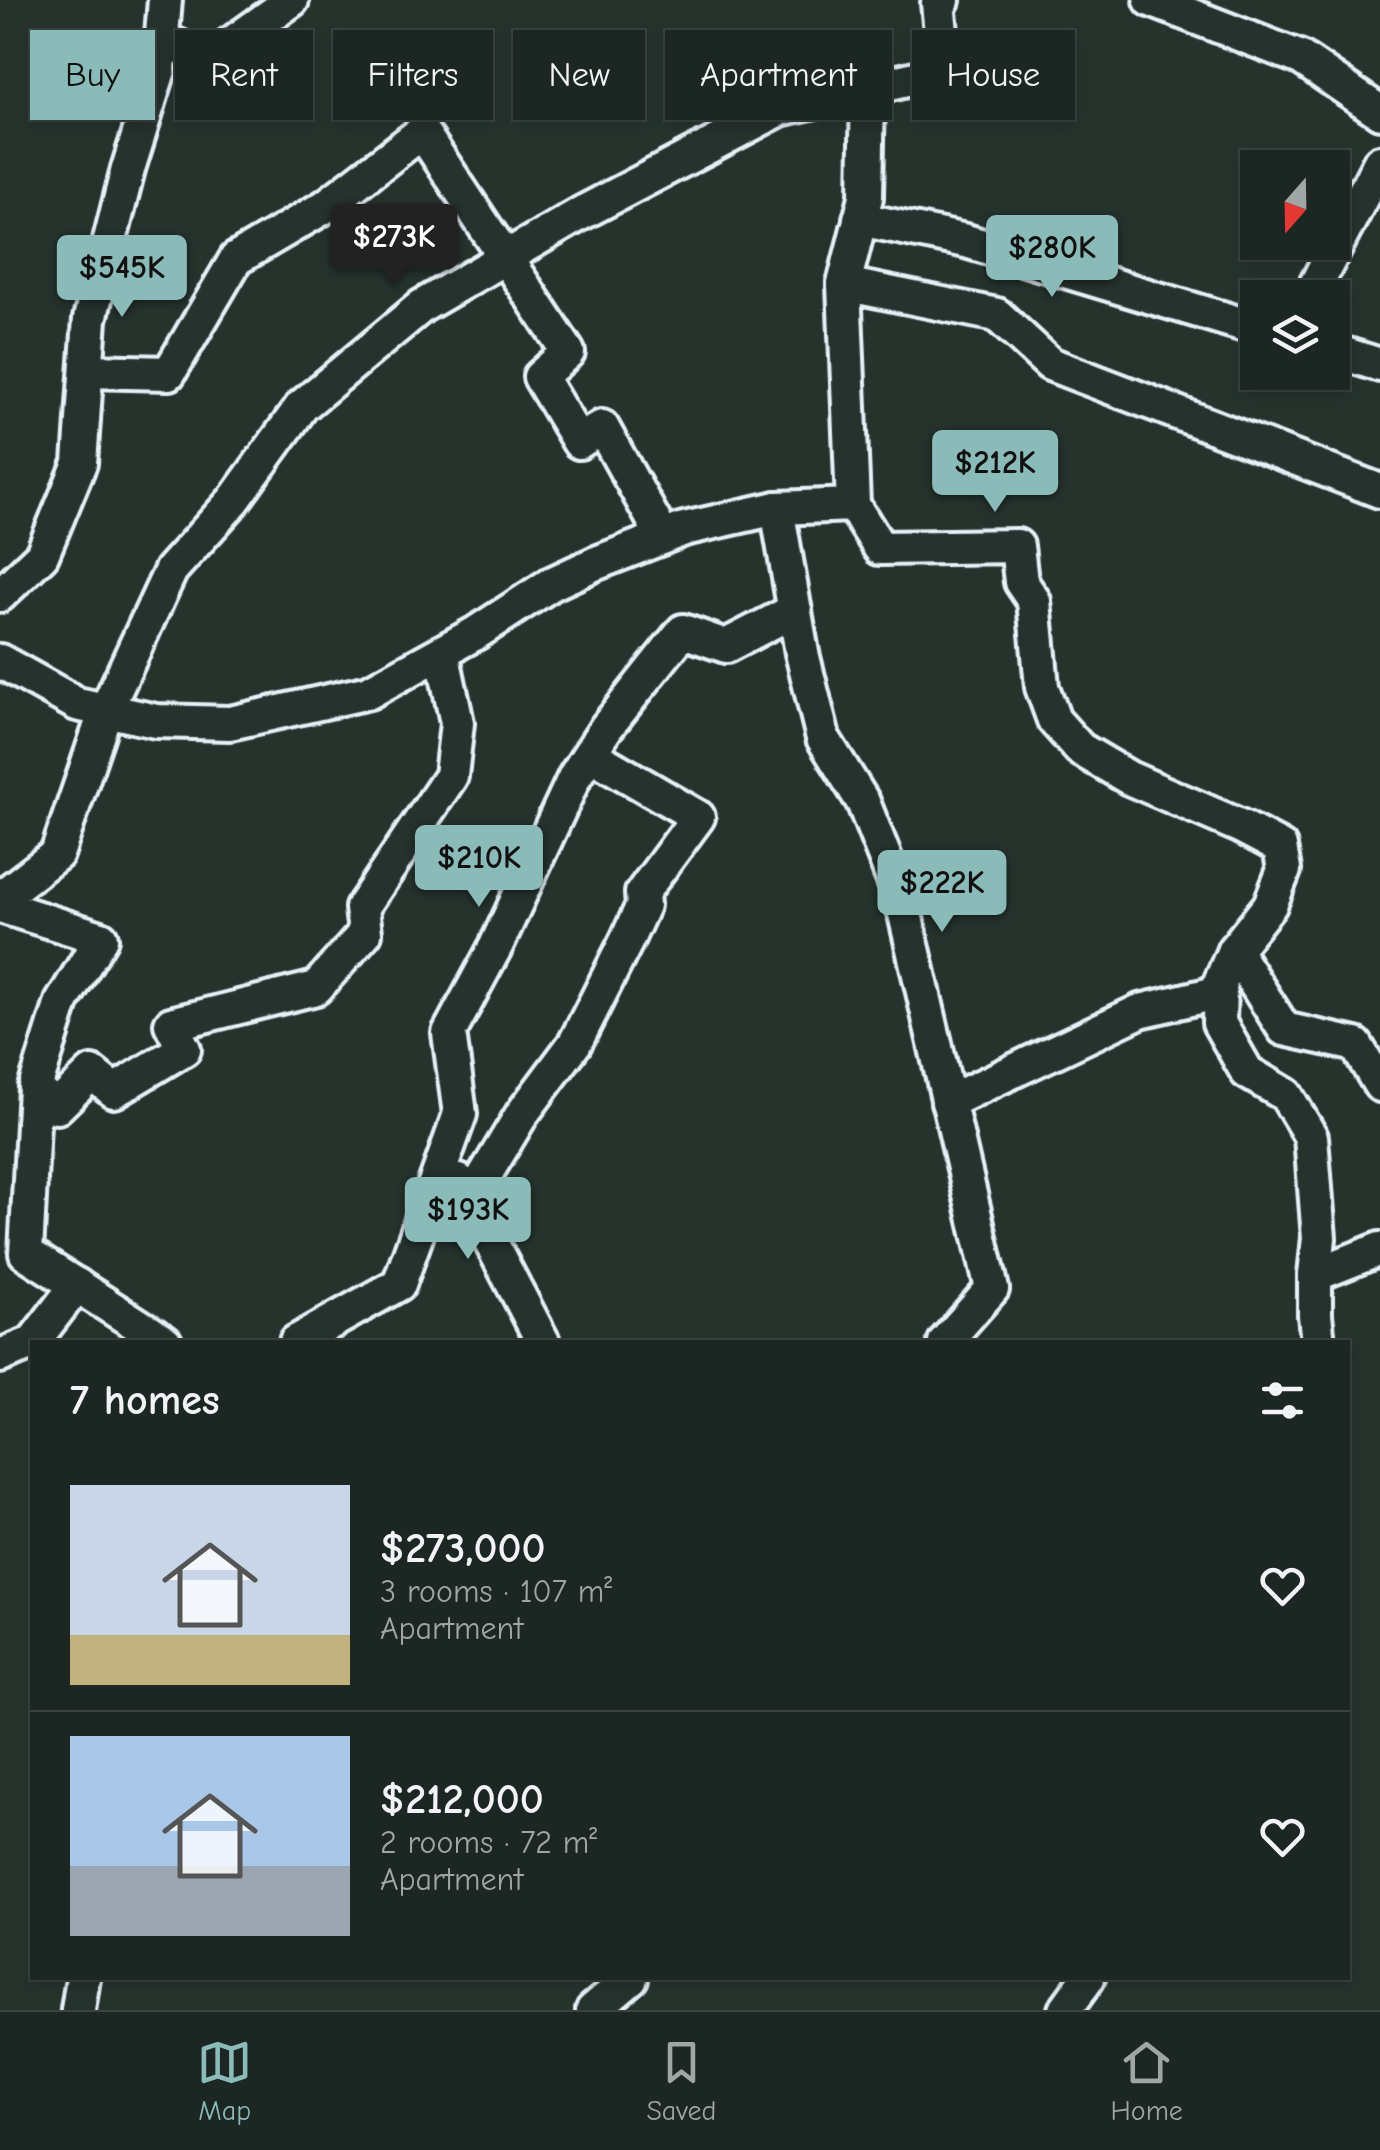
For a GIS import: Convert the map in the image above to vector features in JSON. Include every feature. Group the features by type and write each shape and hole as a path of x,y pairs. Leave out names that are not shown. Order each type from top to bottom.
{"street":[{"path":"0,596 42,555 80,463 90,319 158,70 164,0"},
{"path":"161,38 208,60 292,0"},
{"path":"892,83 945,70 938,3 943,0"},
{"path":"1151,0 1301,58 1380,112"},
{"path":"0,898 58,854 106,710 171,570 234,500 302,406 422,306 580,214 759,120"},
{"path":"867,120 866,198 844,284 853,505 880,548 1016,546 1021,582 1034,602 1042,687 1054,720 1080,748 1129,778 1280,847 1284,870 1270,906 1234,950 1220,983 1219,1023 1246,1072 1286,1095 1310,1137 1319,1238 1314,1274 1318,1340"},
{"path":"86,371 169,372 236,259 326,206 422,132 568,352 540,377 579,442 602,427 664,537"},
{"path":"1318,280 1380,162"},
{"path":"860,219 966,242 1240,323"},
{"path":"844,284 997,316 1050,364 1380,491"},
{"path":"1350,356 1380,365"},
{"path":"0,661 77,704 156,720 230,723 369,692 522,605 551,584 684,529 777,508 853,505"},
{"path":"777,508 802,654 823,738 864,802 902,901 992,1288 947,1340"},
{"path":"300,1340 399,1284 460,1114 449,1033 496,946 576,776 606,728 683,631 726,646 795,610"},
{"path":"35,1088 57,1106 92,1073 114,1091 184,1049 171,1024 316,988 366,933 362,908 451,776 457,723 442,652"},
{"path":"470,1200 522,1114 575,1043 643,905 642,893 698,817 590,754"},
{"path":"0,906 101,938 62,1002 35,1088 26,1252 162,1340"},
{"path":"1234,950 1284,1029 1356,1046 1380,1085"},
{"path":"948,1102 1140,1010 1220,992"},
{"path":"445,1155 542,1340"},
{"path":"1314,1274 1380,1248"},
{"path":"35,1340 77,1285"},
{"path":"0,1356 30,1344"},
{"path":"78,2010 83,1980"},
{"path":"592,2010 628,1980"},
{"path":"1065,2010 1087,1980"}]}
